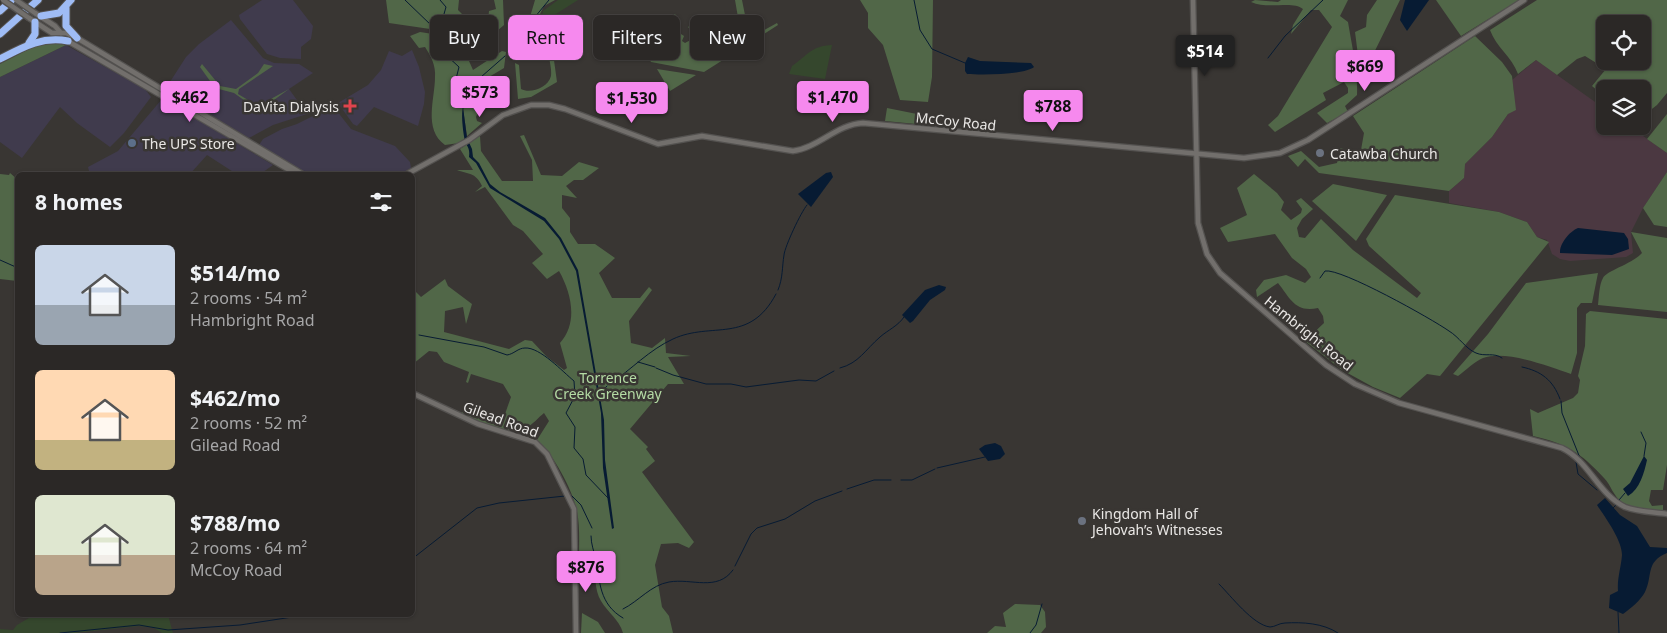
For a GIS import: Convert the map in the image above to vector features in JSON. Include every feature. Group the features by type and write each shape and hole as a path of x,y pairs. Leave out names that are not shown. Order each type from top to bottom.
{"highway":[{"path":"0,7 8,0"},
{"path":"0,11 14,0"},
{"path":"0,30 34,0"},
{"path":"0,34 38,0"},
{"path":"38,15 54,15 66,8 71,0"},
{"path":"66,8 66,26 77,38"},
{"path":"29,44 36,34 32,20"},
{"path":"0,59 29,44 53,38 68,42"}],"main road":[{"path":"3,0 48,31 77,38 299,172"},
{"path":"14,0 38,15 62,34 68,42 293,172"},
{"name":"Hambright Road","path":"1194,0 1199,226 1204,246 1213,264 1230,282 1332,370 1355,384 1386,399 1562,448 1575,456 1618,503 1633,509 1667,514"},
{"name":"McCoy Road","path":"411,172 469,140 503,115 525,106 543,105 565,108 662,145 702,136 797,151 848,126 864,123 1197,154 1258,157 1296,147 1524,0"},
{"path":"88,52 102,57 106,55"},
{"path":"205,121 208,119 224,126"},
{"name":"Gilead Road","path":"415,394 478,424 535,442 547,454 574,509 576,633"}],"shaded area":[{"path":"262,0 293,0 313,26 311,39 301,47 301,59 280,58 267,54 240,19 239,15"},
{"path":"231,20 263,58 274,63 299,64 313,73 289,89 307,114 273,125 249,138 169,90 168,85 186,57 199,44"},
{"path":"66,45 145,89 151,97 124,133 110,147 77,123 60,107 22,158 0,142 0,77"},
{"path":"412,50 419,67 425,92 418,126 374,107 357,126 353,124 338,103 368,85 381,70 389,51 402,56"},
{"path":"1536,60 1596,103 1596,135 1642,135 1667,153 1667,172 1643,208 1631,232 1633,253 1626,257 1570,261 1560,259 1552,254 1547,240 1537,237 1527,222 1499,212 1449,203 1449,191 1464,178 1464,165 1492,137 1508,114 1514,90 1512,80"},
{"path":"163,99 273,165 263,172 233,172 207,155 192,172 89,172 88,167 118,151"},
{"path":"333,106 351,129 395,146 410,162 411,168 404,172 304,172 259,145 263,139"}],"green space":[{"path":"386,0 459,0 458,10 462,14 468,15 430,15 430,29 389,23"},
{"path":"494,0 503,0 504,25 498,30 498,15 489,15 489,11 496,9"},
{"path":"535,0 555,0 544,6 540,15 531,15"},
{"path":"558,0 578,0 554,15 542,15 543,11"},
{"path":"735,0 742,0 745,15 738,15"},
{"path":"860,0 933,0 932,77 928,102 900,100 883,45 868,28 868,13"},
{"path":"1255,0 1278,2 1281,0 1348,0 1340,16 1348,22 1357,77 1357,95 1345,106 1348,112 1327,123 1317,113 1348,93 1348,88 1344,82 1323,93 1326,100 1275,132 1268,125 1278,116 1332,27 1319,10 1311,10 1291,34 1293,25 1303,9 1293,5 1265,5 1251,2"},
{"path":"1377,0 1400,0 1361,79 1355,32 1366,27 1367,15"},
{"path":"1436,0 1519,0 1461,36"},
{"path":"1537,0 1667,0 1667,93 1651,110 1651,80 1597,80 1605,70 1651,70 1651,15 1596,15 1596,63 1585,56 1577,59 1557,75 1536,60 1518,74 1512,62 1490,30"},
{"path":"777,23 778,25 764,34 764,30"},
{"path":"420,32 430,34 430,56 425,47 419,48 410,36"},
{"path":"680,34 684,36 682,41 685,43 690,40 690,60 723,60 704,72 651,62 650,60 680,60"},
{"path":"1475,36 1502,62 1512,76 1516,110 1508,114 1492,137 1465,164 1464,178 1449,191 1319,173 1305,159 1298,167 1288,156 1301,151 1319,167 1337,163 1340,148 1356,154 1361,150 1364,133 1353,116"},
{"path":"56,41 66,45 0,77 0,64 33,47"},
{"path":"832,45 825,79 789,74 792,66 814,49"},
{"path":"502,51 506,52 504,68 483,83 485,97 476,117 477,121 482,123 467,136 463,109 462,117 465,138 459,143 445,145 434,131 432,113 434,65 432,60 469,60 473,70 488,60 498,60 498,54"},
{"path":"550,60 554,60 557,82 531,97 518,99 515,63 519,65 521,89 529,91 543,87 546,84 551,76"},
{"path":"202,64 220,86 236,89 258,73 264,64 273,66 239,89 238,94 258,106 289,89 259,111 234,93 215,88 200,67"},
{"path":"657,69 696,75 670,91"},
{"path":"1596,81 1596,89 1592,86"},
{"path":"887,108 927,116 927,125 885,121"},
{"path":"1667,114 1667,153 1647,139"},
{"name":"Torrence Creek Greenway","path":"524,135 541,175 562,176 579,162 599,168 583,180 574,180 566,186 577,198 562,195 562,208 570,218 570,232 578,244 595,244 615,258 599,273 612,298 640,298 649,287 652,290 629,321 631,343 652,348 665,338 666,353 691,356 668,357 684,384 668,384 630,429 648,447 646,449 655,461 642,472 694,542 689,548 678,543 661,544 655,565 662,607 669,616 673,633 623,633 619,624 601,601 596,587 593,562 579,559 578,517 575,503 556,463 537,440 549,421 544,413 528,427 518,430 501,430 485,425 461,415 462,412 488,420 505,414 511,397 503,384 471,374 468,383 466,382 469,372 444,362 437,352 429,351 415,362 415,291 421,297 445,279 448,286 472,304 466,324 463,307 445,311 444,332 509,349 525,340 532,341 546,356 564,370 567,368 560,343 569,327 571,308 567,289 559,271 547,279 532,263 543,254 523,231 513,225 485,187 475,192 482,186 477,178 457,170 473,170 460,149 480,136 481,151 502,181 533,181 532,160 520,136"},
{"path":"1667,172 1667,227 1654,225 1643,208"},
{"path":"10,173 15,177 15,281 0,279 0,174 9,175"},
{"path":"1254,174 1277,193 1284,202 1281,210 1291,220 1301,213 1302,209 1296,201 1301,198 1313,209 1302,219 1297,228 1299,237 1305,238 1321,219 1353,250 1417,298 1421,293 1369,246 1366,239 1395,195 1499,212 1527,222 1537,237 1549,242 1440,376 1427,374 1400,398 1373,387 1342,370 1305,341 1324,323 1323,316 1318,308 1310,309 1298,306 1278,283 1257,297 1256,290 1264,280 1286,275 1305,283 1311,277 1306,269 1292,258 1275,234 1228,242 1220,228 1247,215 1237,188"},
{"path":"1333,184 1387,195 1356,241 1312,201"},
{"path":"1631,232 1667,238 1667,312 1598,305 1599,291 1605,275 1632,261 1642,253"},
{"path":"1598,273 1592,303 1581,303 1577,308 1577,353 1571,374 1515,357 1493,356 1483,358 1458,376 1453,374 1488,334 1526,283"},
{"path":"1590,311 1667,319 1667,465 1663,490 1651,490 1649,501 1652,506 1663,505 1663,511 1637,507 1622,502 1616,497 1604,478 1580,455 1555,442 1533,436 1530,409 1538,413 1573,398 1578,393 1580,380 1578,376 1585,346 1586,314"},
{"path":"1015,604 1040,605 1045,612 1046,627 1041,633 987,633 995,626 1006,627 1003,613"},
{"path":"582,613 598,622 605,633 581,633"},
{"path":"31,617 169,617 173,633 162,633 154,628 139,626 74,633 0,633 0,629 13,630 17,625"}],"water":[{"path":"1405,0 1429,0 1407,31 1400,20"},
{"path":"968,57 980,61 1031,63 1034,67 1029,70 1012,73 967,74 965,63"},
{"path":"463,107 467,138 473,157 479,163 490,184 500,192 545,218 561,238 578,270 604,420 605,460 614,528 612,529 603,468 601,413 576,271 559,239 544,221 490,188 476,163 469,157 463,129"},
{"path":"831,172 833,177 811,207 798,194 826,173"},
{"path":"1578,228 1624,233 1628,239 1629,249 1612,255 1560,253 1561,246 1566,238"},
{"path":"939,285 946,287 945,290 930,300 910,323 902,315 925,290"},
{"path":"995,443 1001,446 1005,454 1000,459 988,461 979,449 985,445"},
{"path":"1644,456 1647,460 1641,480 1636,489 1628,496 1623,489 1630,483"},
{"path":"1605,498 1620,515 1637,526 1650,547 1667,548 1667,553 1652,565 1643,595 1623,614 1609,608 1610,595 1618,591 1622,555 1616,536 1597,505"}],"waterway":[{"path":"405,0 430,24"},
{"path":"440,0 446,7 442,21 447,38 445,54 459,67 454,87 463,108"},
{"path":"537,15 549,0"},
{"path":"914,0 920,30 932,49 965,63"},
{"path":"1268,58 1285,36 1323,0"},
{"path":"461,102 465,91 505,56"},
{"path":"778,290 782,277 785,251 797,222 807,205"},
{"path":"0,260 15,267"},
{"path":"1320,278 1325,271 1349,277 1387,295 1439,325 1453,334 1472,351 1479,354 1496,355 1502,358"},
{"path":"610,384 664,343 688,334 742,326 754,320 765,310 776,294"},
{"path":"840,368 852,363 904,317"},
{"path":"419,335 484,347 507,355 523,348 531,349 537,351 558,366 574,381 575,396 566,413 575,427 574,448 583,459 586,475 608,498"},
{"path":"638,362 655,367"},
{"path":"1522,367 1546,377 1560,399"},
{"path":"656,368 706,384 731,384 746,387 799,380 816,381 834,371"},
{"path":"600,393 607,386"},
{"path":"1561,401 1562,413 1580,458"},
{"path":"1641,432 1646,443 1644,456"},
{"path":"937,468 985,457"},
{"path":"1576,462 1578,474 1597,490"},
{"path":"901,480 912,480 935,469"},
{"path":"847,489 874,480 891,480"},
{"path":"735,566 751,534 757,528 785,519 815,501 842,491"},
{"path":"1619,500 1625,493"},
{"path":"415,557 477,508 499,503 565,496"},
{"path":"572,496 581,505 592,528"},
{"path":"1613,508 1616,505"},
{"path":"591,536 602,592 609,606 623,618"},
{"path":"623,609 656,586 678,581 704,583 719,581 727,577 733,570"},
{"path":"1219,584 1250,616 1263,625 1270,627 1283,623 1305,623 1326,627 1338,633"},
{"path":"1030,633 1036,625 1042,604"},
{"path":"1618,612 1619,633"},
{"path":"60,633 139,625 168,630 240,625 292,617"}],"place":[{"name":"DaVita Dialysis","path":"350,106"},
{"name":"The UPS Store","path":"132,143"},
{"name":"Catawba Church","path":"1320,153"},
{"name":"Kingdom Hall of Jehovah’s Witnesses","path":"1082,521"}]}
